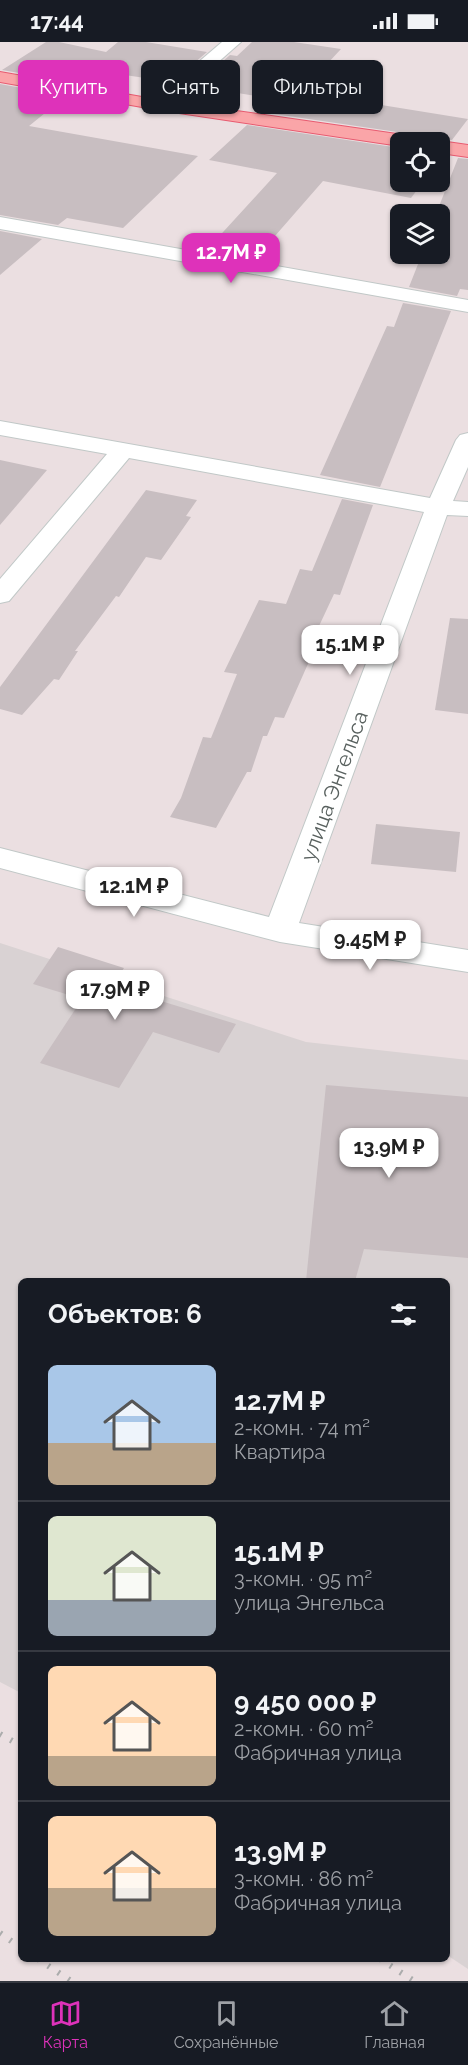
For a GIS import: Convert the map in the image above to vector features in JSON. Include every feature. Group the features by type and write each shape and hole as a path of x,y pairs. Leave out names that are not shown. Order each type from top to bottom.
{"main road":[{"path":"0,77 141,102"},
{"path":"220,114 390,139"},
{"path":"450,148 468,151"}],"street":[{"path":"211,60 232,42"},
{"path":"0,223 468,306"},
{"path":"0,428 438,507 468,509"},
{"name":"улица Энгельса","path":"280,931 438,507 468,440"},
{"path":"0,595 124,450"},
{"path":"0,858 280,931 468,961"}],"shaded area":[{"path":"0,943 306,1042 468,1060 468,1969 450,1957 450,1278 18,1278 18,1691 0,1682"}],"building":[{"path":"46,42 59,42 106,52 118,42 146,42 207,52 198,60 141,60 141,77 129,76 129,60 18,60 18,73 2,70"},
{"path":"252,42 294,42 341,49 331,60 252,60 252,95 240,93 240,60 224,60 230,55 237,56"},
{"path":"0,84 18,87 18,114 44,114 29,126 198,156 123,228 67,218 58,225 0,215"},
{"path":"383,105 468,119 452,140 450,140 450,132 397,132 275,114 383,114"},
{"path":"247,125 390,146 390,192 416,192 411,198 323,181 261,252 213,243 277,173 209,160"},
{"path":"458,158 468,159 468,290 460,289 457,296 409,287 418,264 450,264 450,204 440,204 445,192 450,192 450,178"},
{"path":"0,231 42,239 0,275"},
{"path":"403,303 451,311 380,487 320,475 387,326 394,327"},
{"path":"0,460 47,470 0,525"},
{"path":"146,490 197,500 186,516 191,517 161,560 146,557 119,597 116,596 75,651 78,651 59,680 54,679 22,715 0,709 0,687"},
{"path":"342,499 373,505 340,595 334,594 305,656 311,657 284,718 275,717 267,736 263,736 251,772 247,772 216,828 170,817 181,798 203,737 211,738 237,674 224,672 259,600 286,604 300,569 312,571"},
{"path":"450,618 468,619 468,714 435,710"},
{"path":"376,824 460,832 456,872 371,864"},
{"path":"58,947 124,968 112,986 236,1024 219,1053 153,1032 119,1088 40,1063 82,999 33,984"},
{"path":"326,1085 468,1097 468,1258 364,1249 356,1278 306,1278"}],"railway":[{"path":"0,1734 18,1744"},
{"path":"0,1933 18,1946"},
{"path":"42,1962 71,1981"},
{"path":"385,1962 414,1981"}]}
